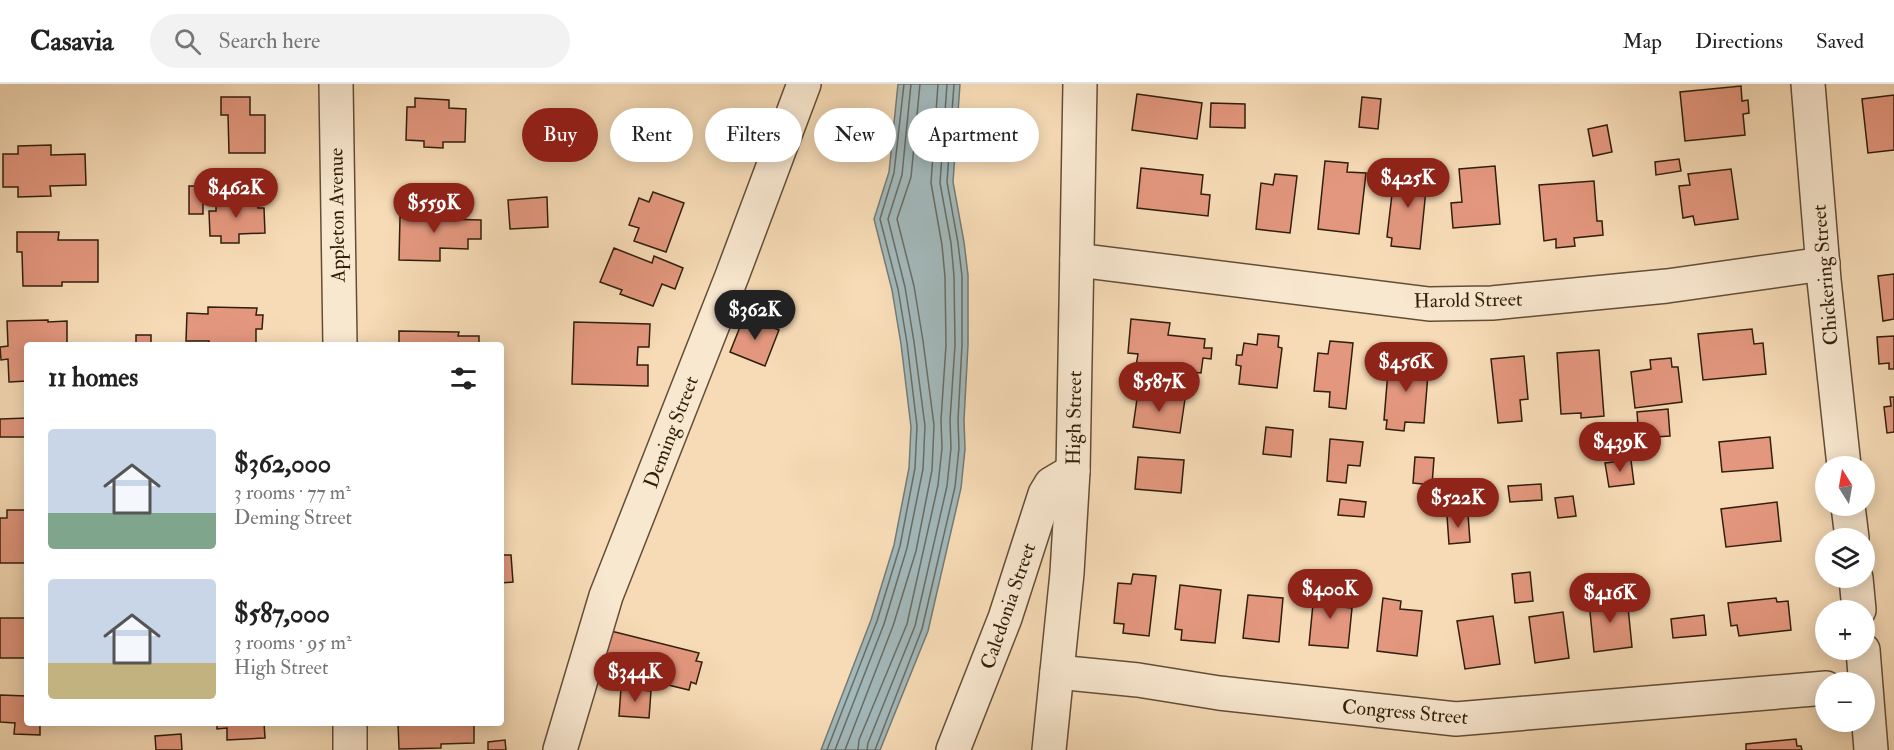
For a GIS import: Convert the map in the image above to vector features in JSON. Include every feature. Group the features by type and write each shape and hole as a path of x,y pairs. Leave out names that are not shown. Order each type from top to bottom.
{"street":[{"name":"Appleton Avenue","path":"336,84 340,342"},
{"name":"Deming Street","path":"560,750 606,596 732,276 804,84"},
{"name":"High Street","path":"1049,750 1067,573 1073,471 1080,84"},
{"name":"Chickering Street","path":"1808,84 1823,264 1843,456"},
{"name":"Harold Street","path":"1077,260 1430,304 1492,303 1644,288 1823,264"},
{"name":"Caledonia Street","path":"952,750 1005,618 1046,494 1051,484 1073,471"},
{"name":"Congress Street","path":"1058,672 1456,719 1526,715 1815,689"},
{"path":"350,726 350,750"},
{"path":"1870,732 1872,750"}],"water":[{"path":"898,84 960,84 958,108 908,108 908,162 954,162 953,182 968,275 965,449 961,488 928,631 880,750 821,750 871,620 894,545 909,468 911,427 901,344 892,290 874,219 890,162 896,162 896,108"}],"building":[{"path":"1741,86 1742,101 1748,100 1749,113 1743,114 1745,135 1685,141 1680,92"},
{"path":"1137,94 1202,103 1197,139 1132,130"},
{"path":"1894,95 1894,150 1868,153 1862,99"},
{"path":"221,97 250,97 250,115 265,115 265,153 229,153 228,115 221,115"},
{"path":"1362,97 1381,99 1378,129 1359,127"},
{"path":"415,98 449,100 449,108 466,109 465,142 443,142 443,148 424,147 424,141 406,140 407,107 415,107"},
{"path":"1211,103 1245,104 1245,128 1210,127"},
{"path":"1607,125 1612,152 1593,156 1588,129"},
{"path":"51,145 51,155 85,154 86,185 50,186 51,196 18,197 18,187 3,187 3,154 18,154 18,146"},
{"path":"1679,159 1681,171 1656,175 1655,162"},
{"path":"1325,161 1348,163 1347,172 1366,173 1359,234 1318,229"},
{"path":"1495,166 1500,224 1453,228 1451,203 1462,202 1459,169"},
{"path":"1404,167 1428,170 1420,249 1391,246 1392,238 1387,237 1394,177 1403,178"},
{"path":"1141,168 1203,175 1201,194 1210,195 1208,216 1137,208"},
{"path":"1731,169 1738,219 1695,225 1693,216 1683,218 1679,186 1690,185 1688,174"},
{"path":"1275,174 1297,176 1290,233 1256,229 1261,183 1273,185"},
{"path":"1594,181 1597,221 1602,221 1603,235 1574,238 1575,246 1556,248 1556,239 1544,241 1539,185"},
{"path":"189,186 203,186 203,214 189,214"},
{"path":"653,192 684,203 666,252 634,241 639,228 629,225 639,198 649,202"},
{"path":"257,197 258,208 264,208 265,233 239,234 239,243 221,243 221,236 210,236 209,211 216,211 216,198"},
{"path":"547,197 548,227 510,229 508,200"},
{"path":"414,207 443,208 443,219 481,220 481,239 468,239 468,249 440,248 440,261 399,260 400,217 414,218"},
{"path":"17,232 59,232 58,240 98,240 98,282 62,282 62,286 23,286 22,252 17,252"},
{"path":"614,248 652,263 654,256 683,268 675,289 662,284 653,306 620,294 622,290 600,282"},
{"path":"1894,274 1894,319 1883,321 1878,276"},
{"path":"208,307 257,308 256,315 263,315 262,329 256,329 256,342 186,341 187,313 208,314"},
{"path":"744,317 779,330 765,366 730,352"},
{"path":"1131,319 1170,323 1168,335 1205,339 1204,348 1212,348 1211,359 1203,358 1201,373 1136,366 1138,354 1128,353"},
{"path":"7,321 67,321 67,342 24,342 24,381 9,382 8,359 1,360 0,347 8,346"},
{"path":"574,322 650,324 649,347 638,347 637,365 648,365 648,386 572,384"},
{"path":"1752,329 1754,344 1763,343 1766,374 1703,380 1698,334"},
{"path":"399,331 459,332 458,336 479,336 479,342 399,342"},
{"path":"1258,334 1279,336 1278,347 1282,348 1277,388 1239,384 1241,366 1236,365 1237,355 1242,355 1244,343 1257,345"},
{"path":"136,335 151,335 151,342 136,342"},
{"path":"1894,336 1894,369 1889,369 1889,363 1879,364 1877,337"},
{"path":"1330,341 1353,343 1346,409 1329,407 1330,392 1314,391 1318,353 1328,354"},
{"path":"1599,350 1604,416 1581,418 1581,413 1561,414 1557,353"},
{"path":"1524,356 1528,399 1520,400 1522,421 1498,423 1491,359"},
{"path":"1671,358 1672,367 1678,367 1682,402 1635,408 1631,372 1651,369 1650,360"},
{"path":"1389,359 1429,362 1424,423 1405,422 1404,431 1386,429 1387,420 1384,420"},
{"path":"1138,392 1185,399 1180,433 1133,427"},
{"path":"1890,397 1894,397 1894,432 1887,433 1884,407 1891,406"},
{"path":"1668,409 1670,436 1639,438 1637,412"},
{"path":"24,418 24,437 0,437 0,419"},
{"path":"1266,427 1293,430 1291,457 1263,454"},
{"path":"1770,437 1773,468 1722,472 1719,442"},
{"path":"1330,439 1363,442 1360,466 1348,465 1346,483 1327,481"},
{"path":"1138,457 1184,460 1181,493 1135,489"},
{"path":"1415,457 1434,458 1432,485 1413,483"},
{"path":"1631,460 1634,484 1609,487 1605,463"},
{"path":"1541,484 1542,500 1510,502 1508,486"},
{"path":"1573,496 1576,516 1558,518 1555,498"},
{"path":"1340,499 1366,502 1364,517 1338,515"},
{"path":"1777,502 1781,541 1726,547 1721,509"},
{"path":"7,510 24,510 24,563 0,563 0,518 7,518"},
{"path":"1468,514 1470,542 1449,544 1447,516"},
{"path":"504,555 511,555 513,582 504,583"},
{"path":"1530,572 1533,601 1515,603 1512,574"},
{"path":"1133,574 1156,576 1149,636 1123,633 1124,624 1114,623 1118,583 1131,584"},
{"path":"1321,581 1336,583 1334,606 1352,608 1348,648 1309,645 1313,604 1318,605"},
{"path":"1180,585 1221,590 1215,643 1181,640 1182,630 1175,629"},
{"path":"1248,595 1283,598 1279,642 1243,638"},
{"path":"1627,597 1632,647 1594,652 1589,602"},
{"path":"1383,598 1401,601 1400,609 1422,611 1417,656 1377,651"},
{"path":"1776,598 1777,602 1788,601 1791,630 1739,636 1737,625 1731,626 1728,603"},
{"path":"1563,612 1569,658 1535,663 1529,617"},
{"path":"1704,615 1706,635 1673,638 1671,619"},
{"path":"1493,616 1500,664 1465,669 1457,621"},
{"path":"0,618 24,618 24,658 0,658"},
{"path":"611,631 699,653 696,661 702,662 696,684 691,682 689,690 602,669"},
{"path":"621,688 651,691 649,718 619,716"},
{"path":"0,695 24,696 24,726 40,726 40,735 14,734 15,723 0,722"},
{"path":"217,726 264,726 265,738 227,740 227,728 217,729"},
{"path":"398,726 474,726 474,743 441,744 441,748 399,749"},
{"path":"181,734 182,750 156,750 155,736"},
{"path":"1796,739 1797,746 1801,746 1802,750 1746,750 1746,744"},
{"path":"505,740 506,750 488,750 488,742"}]}
